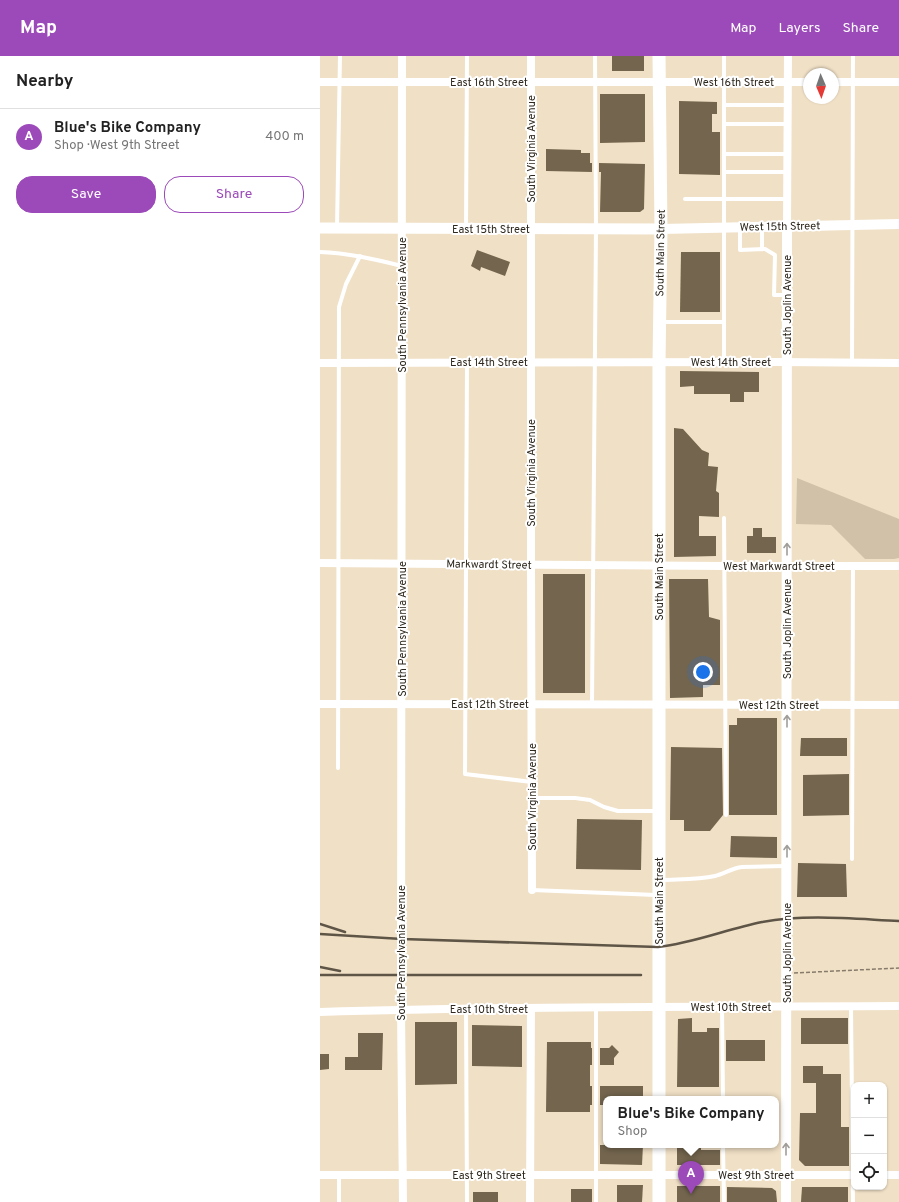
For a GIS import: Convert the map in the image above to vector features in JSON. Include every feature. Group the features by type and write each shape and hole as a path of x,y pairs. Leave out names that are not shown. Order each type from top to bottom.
{"main road":[{"name":"South Main Street","path":"659,56 661,229 659,362 659,1096"},
{"name":"East 15th Street","path":"320,228 661,229"},
{"path":"659,1148 659,1202"}],"street":[{"name":"South Pennsylvania Avenue","path":"402,56 403,704 401,1010 403,1202"},
{"name":"South Virginia Avenue","path":"531,56 530,565 532,890"},
{"name":"South Joplin Avenue","path":"786,1202 788,56"},
{"name":"East 16th Street","path":"320,82 659,82"},
{"name":"West 16th Street","path":"659,82 803,82"},
{"path":"839,82 899,82"},
{"name":"West 15th Street","path":"661,229 899,224"},
{"name":"West 14th Street","path":"659,362 899,363"},
{"name":"East 14th Street","path":"320,363 659,362"},
{"name":"Markwardt Street","path":"320,563 659,566"},
{"name":"West Markwardt Street","path":"659,566 899,566"},
{"name":"East 12th Street","path":"320,704 660,705"},
{"name":"West 12th Street","path":"660,705 899,705"},
{"name":"West 10th Street","path":"659,1008 899,1006"},
{"path":"530,1202 531,1008"},
{"name":"East 10th Street","path":"320,1012 531,1008 659,1008"},
{"name":"West 9th Street","path":"659,1174 851,1175"},
{"name":"East 9th Street","path":"320,1175 659,1174"},
{"path":"887,1175 899,1175"}],"lane":[{"path":"337,228 341,82 340,56"},
{"path":"466,228 467,56"},
{"path":"592,704 596,229 595,56"},
{"path":"724,56 724,362"},
{"path":"852,362 853,56"},
{"path":"724,105 788,105"},
{"path":"724,124 788,124"},
{"path":"724,154 788,154"},
{"path":"724,172 788,172"},
{"path":"685,199 787,199"},
{"path":"762,226 762,249"},
{"path":"740,227 740,250 765,249 775,255 787,255"},
{"path":"320,252 360,256 402,266"},
{"path":"775,255 774,295 787,295"},
{"path":"338,768 339,307 346,284 360,256"},
{"path":"660,322 724,322"},
{"path":"467,362 465,774 532,782"},
{"path":"724,518 726,815"},
{"path":"852,859 853,566"},
{"path":"532,798 575,798 590,800 604,807 618,811 659,811"},
{"path":"659,880 706,878 742,867 787,866"},
{"path":"532,890 659,896"},
{"path":"722,1007 723,1096"},
{"path":"851,1007 854,1154"},
{"path":"596,1008 596,1202"},
{"path":"466,1009 467,1202"},
{"path":"723,1148 724,1202"},
{"path":"339,1175 339,1202"},
{"path":"854,1190 854,1202"}],"path":[{"path":"786,973 899,968"}],"shaded area":[{"path":"797,478 899,519 899,558 865,559 831,525 796,524"}],"building":[{"path":"612,56 644,56 644,71 612,71"},
{"path":"600,94 645,94 645,142 600,143"},
{"path":"679,101 717,102 717,114 712,114 712,132 720,132 720,175 679,174"},
{"path":"546,149 581,150 581,153 590,153 592,172 546,171"},
{"path":"599,163 645,164 644,209 640,212 600,212 601,172 599,172"},
{"path":"477,250 510,262 505,276 481,267 480,271 471,266"},
{"path":"681,252 720,252 720,312 680,312"},
{"path":"680,371 759,372 759,392 744,392 744,402 730,402 730,394 694,394 694,386 680,387"},
{"path":"674,428 683,429 702,450 709,453 708,466 718,467 716,491 719,493 719,517 699,516 699,536 716,536 716,556 674,557"},
{"path":"753,528 762,528 762,537 776,537 776,553 747,553 747,536 753,536"},
{"path":"543,574 585,574 585,693 543,693"},
{"path":"669,579 708,579 709,617 720,620 720,685 703,685 703,697 670,698"},
{"path":"737,718 777,718 777,815 729,815 729,725 737,725"},
{"path":"801,738 847,738 847,756 800,756"},
{"path":"671,747 722,748 723,815 710,831 684,831 684,820 670,820"},
{"path":"849,774 849,815 803,816 803,775"},
{"path":"577,819 642,820 641,870 576,869"},
{"path":"731,836 777,837 777,858 730,857"},
{"path":"798,863 846,864 847,897 797,897"},
{"path":"692,1018 692,1032 707,1032 707,1028 719,1028 719,1087 677,1087 678,1019"},
{"path":"801,1018 848,1018 848,1044 801,1044"},
{"path":"415,1022 457,1022 457,1084 415,1085"},
{"path":"472,1025 522,1026 522,1067 472,1066"},
{"path":"358,1033 383,1033 382,1070 345,1070 345,1057 358,1057"},
{"path":"726,1040 765,1040 765,1061 726,1061"},
{"path":"547,1042 591,1042 592,1065 590,1065 590,1086 592,1086 592,1105 590,1105 590,1112 546,1112"},
{"path":"612,1045 619,1052 614,1058 614,1065 600,1065 600,1048 609,1048"},
{"path":"320,1054 329,1054 329,1069 320,1070"},
{"path":"803,1066 823,1066 823,1074 841,1074 841,1127 849,1127 849,1166 805,1166 799,1160 800,1113 816,1113 816,1083 803,1083"},
{"path":"600,1086 643,1086 643,1096 603,1096 603,1105 600,1105"},
{"path":"600,1145 603,1145 603,1148 643,1148 642,1165 600,1164"},
{"path":"677,1148 720,1150 720,1165 677,1165"},
{"path":"617,1185 643,1185 642,1202 617,1202"},
{"path":"677,1186 720,1186 720,1202 677,1202"},
{"path":"727,1187 772,1188 776,1191 777,1202 727,1202"},
{"path":"802,1187 848,1187 848,1202 801,1202"},
{"path":"571,1189 592,1189 592,1202 571,1202"},
{"path":"473,1192 498,1192 498,1202 473,1202"}],"railway":[{"path":"320,934 402,939 658,947 685,942 762,922 796,918 899,921"},
{"path":"320,924 345,932"},
{"path":"320,967 340,971"},
{"path":"320,975 641,975"}],"place":[{"name":"Blue's Bike Company","path":"691,1194"}]}
